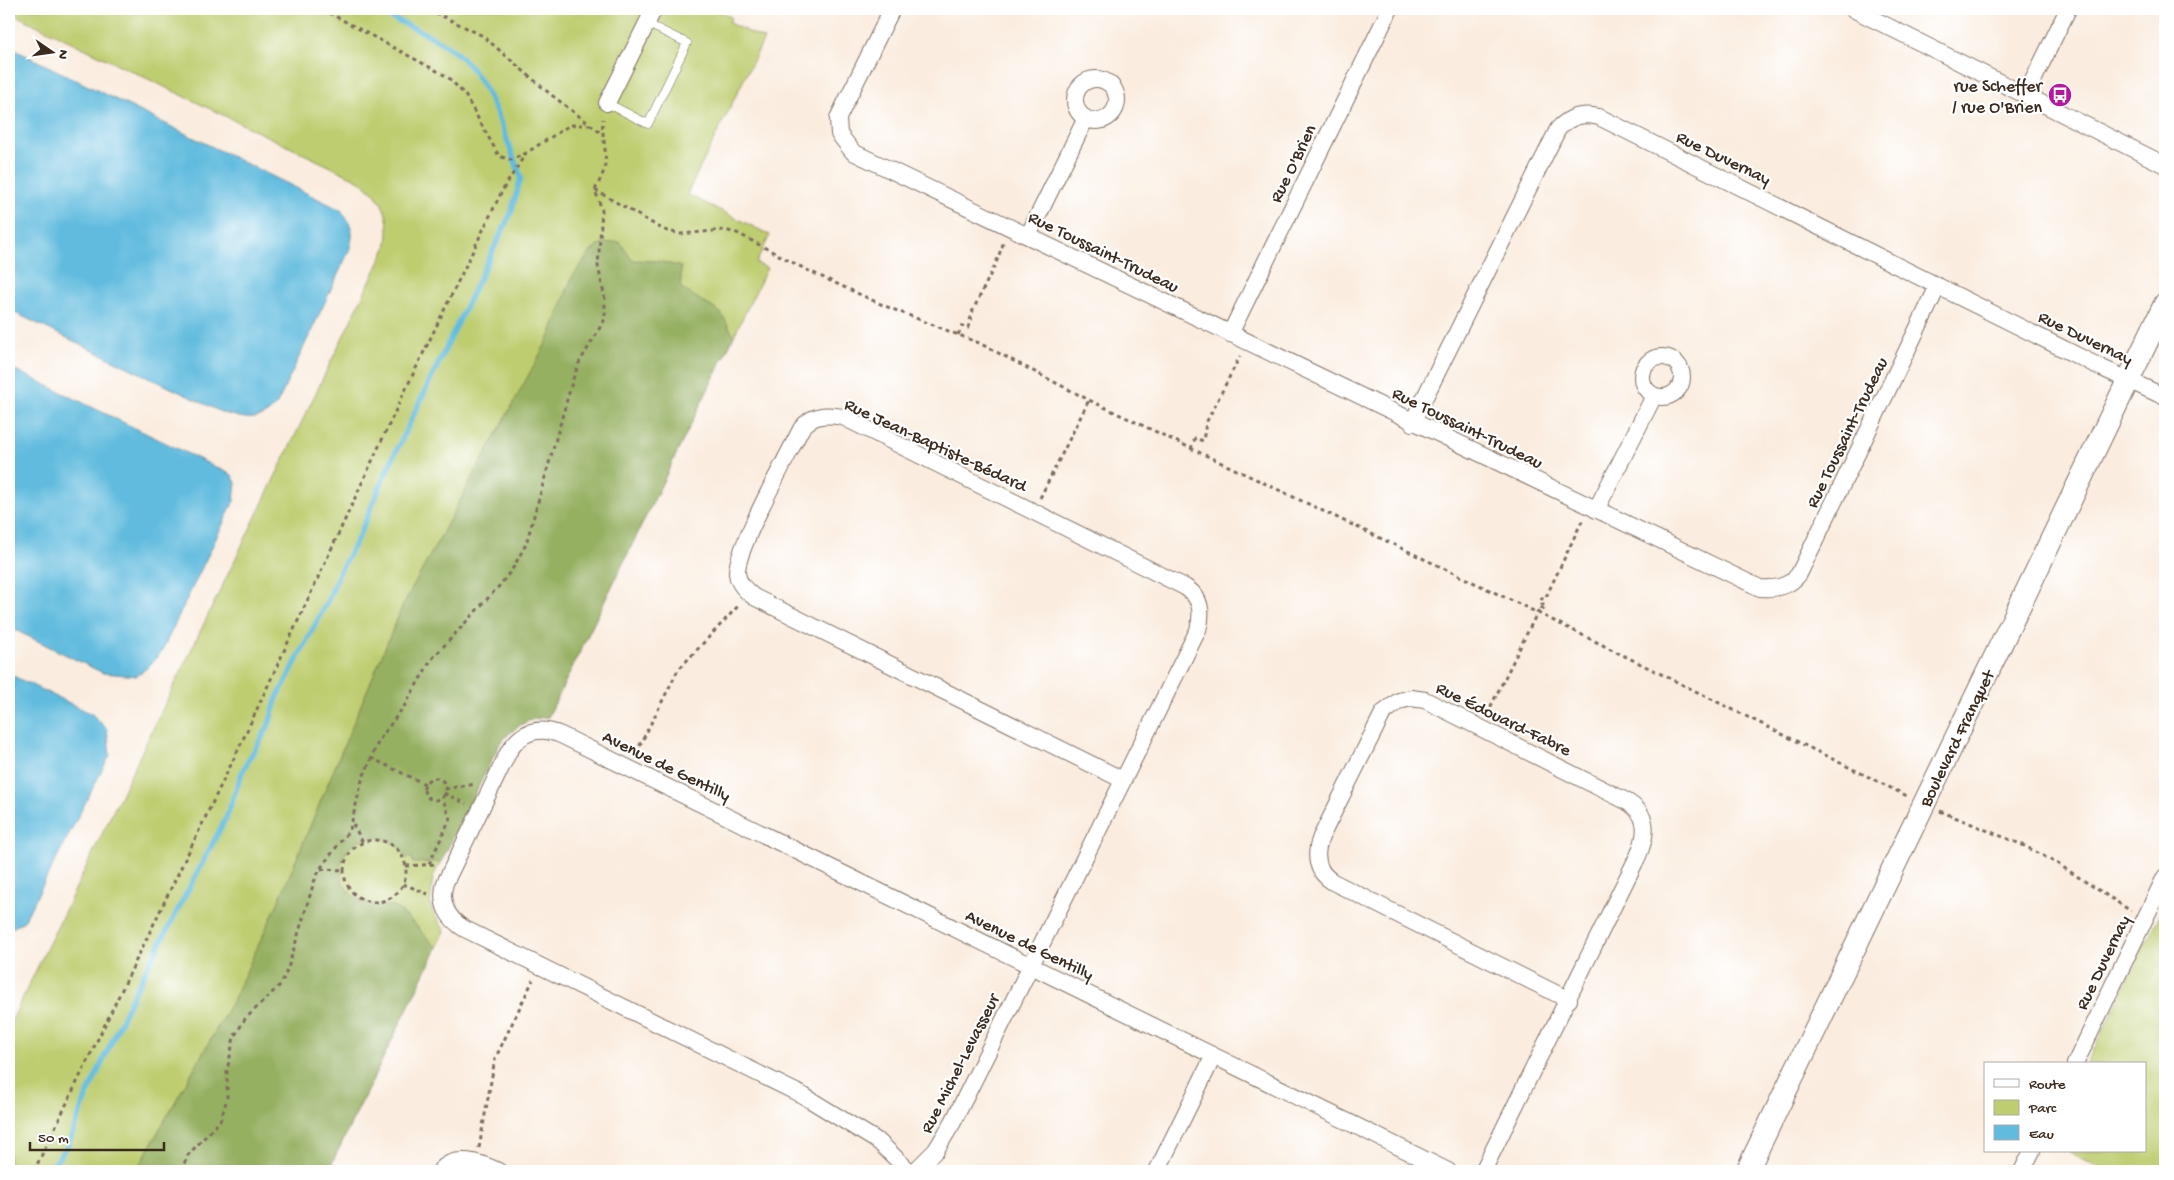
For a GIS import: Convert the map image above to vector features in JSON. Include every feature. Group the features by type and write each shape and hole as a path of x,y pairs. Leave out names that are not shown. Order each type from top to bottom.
{"street":[{"name":"Rue Toussaint-Trudeau","path":"892,9 841,111 838,127 839,134 848,148 858,156 1028,236 1412,423 1590,514 1760,588 1778,588 1794,580 1803,567 1938,286"},
{"path":"1853,9 2165,165"},
{"path":"2026,95 2068,9"},
{"name":"Rue O'Brien","path":"1230,334 1386,10"},
{"path":"607,103 650,16"},
{"name":"Rue Duvernay","path":"1412,423 1558,128 1572,118 1581,115 1599,117 2165,398"},
{"path":"1028,236 1086,118"},
{"name":"Boulevard Franquet","path":"1762,1171 2134,383 2165,304"},
{"name":"Boulevard Franquet","path":"1747,1171 2134,383 2165,335"},
{"path":"1590,514 1654,396"},
{"name":"Rue Jean-Baptiste-Bédard","path":"1030,967 1198,630 1201,616 1200,604 1192,591 843,418 822,415 810,420 801,429 742,550 737,575 743,588 754,597 1123,780"},
{"name":"Rue Édouard-Fabre","path":"1483,1171 1569,1000 1643,844 1646,826 1640,812 1626,801 1425,700 1406,699 1393,704 1379,720 1321,838 1317,857 1321,870 1333,882 1569,1000"},
{"name":"Avenue de Gentilly","path":"910,1171 879,1142 804,1096 464,930 452,920 442,897 445,883 509,751 520,737 534,731 547,730 562,735 1030,967 1448,1171"},
{"name":"Rue Duvernay","path":"2075,1062 2165,877"},
{"name":"Rue Michel-Levasseur","path":"915,1171 936,1150 945,1137 1030,967"},
{"path":"1157,1171 1213,1057"},
{"path":"2022,1171 2032,1152"},
{"path":"440,1171 448,1165 461,1161 476,1162 498,1171"}],"lane":[{"path":"607,103 648,124 687,44 650,16"}],"path":[{"path":"322,9 448,77 465,95 499,156 511,160 526,153 570,125 592,125"},
{"path":"428,9 483,36 535,81 602,133"},
{"path":"181,1171 188,1155 220,1121 227,1099 227,1071 234,1037 245,1019 281,984 288,968 314,882 320,869 346,837 352,824 358,795 379,740 405,705 431,660 500,585 513,568 526,544 573,379 579,363 605,319 605,299 598,266 602,210 595,190 605,165 605,146 602,133 607,103"},
{"path":"34,1171 238,750 400,401 502,191 526,153"},
{"path":"595,190 664,230 681,234 724,230 736,233 807,270 876,302 958,335 1088,400 1538,613 1907,796"},
{"path":"958,335 962,326 968,328 1004,240"},
{"path":"1191,449 1195,438 1203,441 1206,423 1241,353"},
{"path":"1039,501 1088,400"},
{"path":"1486,717 1540,608 1544,609 1545,606 1540,603 1542,598 1545,600 1590,514"},
{"path":"634,756 678,670 741,603"},
{"path":"371,758 425,784"},
{"path":"445,791 442,797 435,800 428,797 424,791 425,784 430,779 436,778 442,781 445,791 469,805"},
{"path":"445,791 479,784"},
{"path":"429,864 450,819 442,797"},
{"path":"1952,817 2025,846 2058,864 2134,912"},
{"path":"352,824 362,843"},
{"path":"377,840 387,842 396,848 406,866 403,884 397,893 388,899 370,901 352,892 347,883 345,870 350,854 362,843 377,840"},
{"path":"406,866 440,864"},
{"path":"320,869 345,870"},
{"path":"403,884 430,895"},
{"path":"479,1149 494,1059 535,977"}],"green space":[{"path":"9,9 715,9 731,17 729,23 764,39 687,194 770,235 756,263 767,268 548,717 533,719 521,724 500,743 433,877 430,905 445,931 328,1171 9,1171 9,1026 386,248 388,228 385,211 376,196 362,182 9,12"},
{"path":"620,242 632,260 658,261 681,267 681,288 721,313 734,336 548,717 533,719 521,724 500,743 441,862 413,863 412,858 406,858 397,847 387,840 375,837 364,839 354,844 346,852 341,863 341,876 349,892 365,902 396,908 437,948 328,1171 136,1171 233,1000 277,905 403,605 550,336 572,277 593,249 604,243"},
{"path":"2164,906 2165,1171 2108,1171 2069,1152 2146,1152 2146,1062 2088,1062"}],"water":[{"path":"9,47 341,210 348,220 352,233 349,251 277,404 264,415 246,418 223,413 9,310"},
{"path":"9,367 232,475 236,483 234,501 162,651 137,676 103,673 9,627"},
{"path":"9,674 92,714 107,729 110,755 24,921 9,930"}],"waterway":[{"path":"49,1171 68,1145 85,1100 131,999 226,818 243,770 269,725 276,700 359,536 388,468 511,213 521,177 497,114 472,69 462,58 441,43 418,30 371,9"}],"place":[{"name":"rue Scheffer / rue O'Brien","path":"2060,95"}]}
